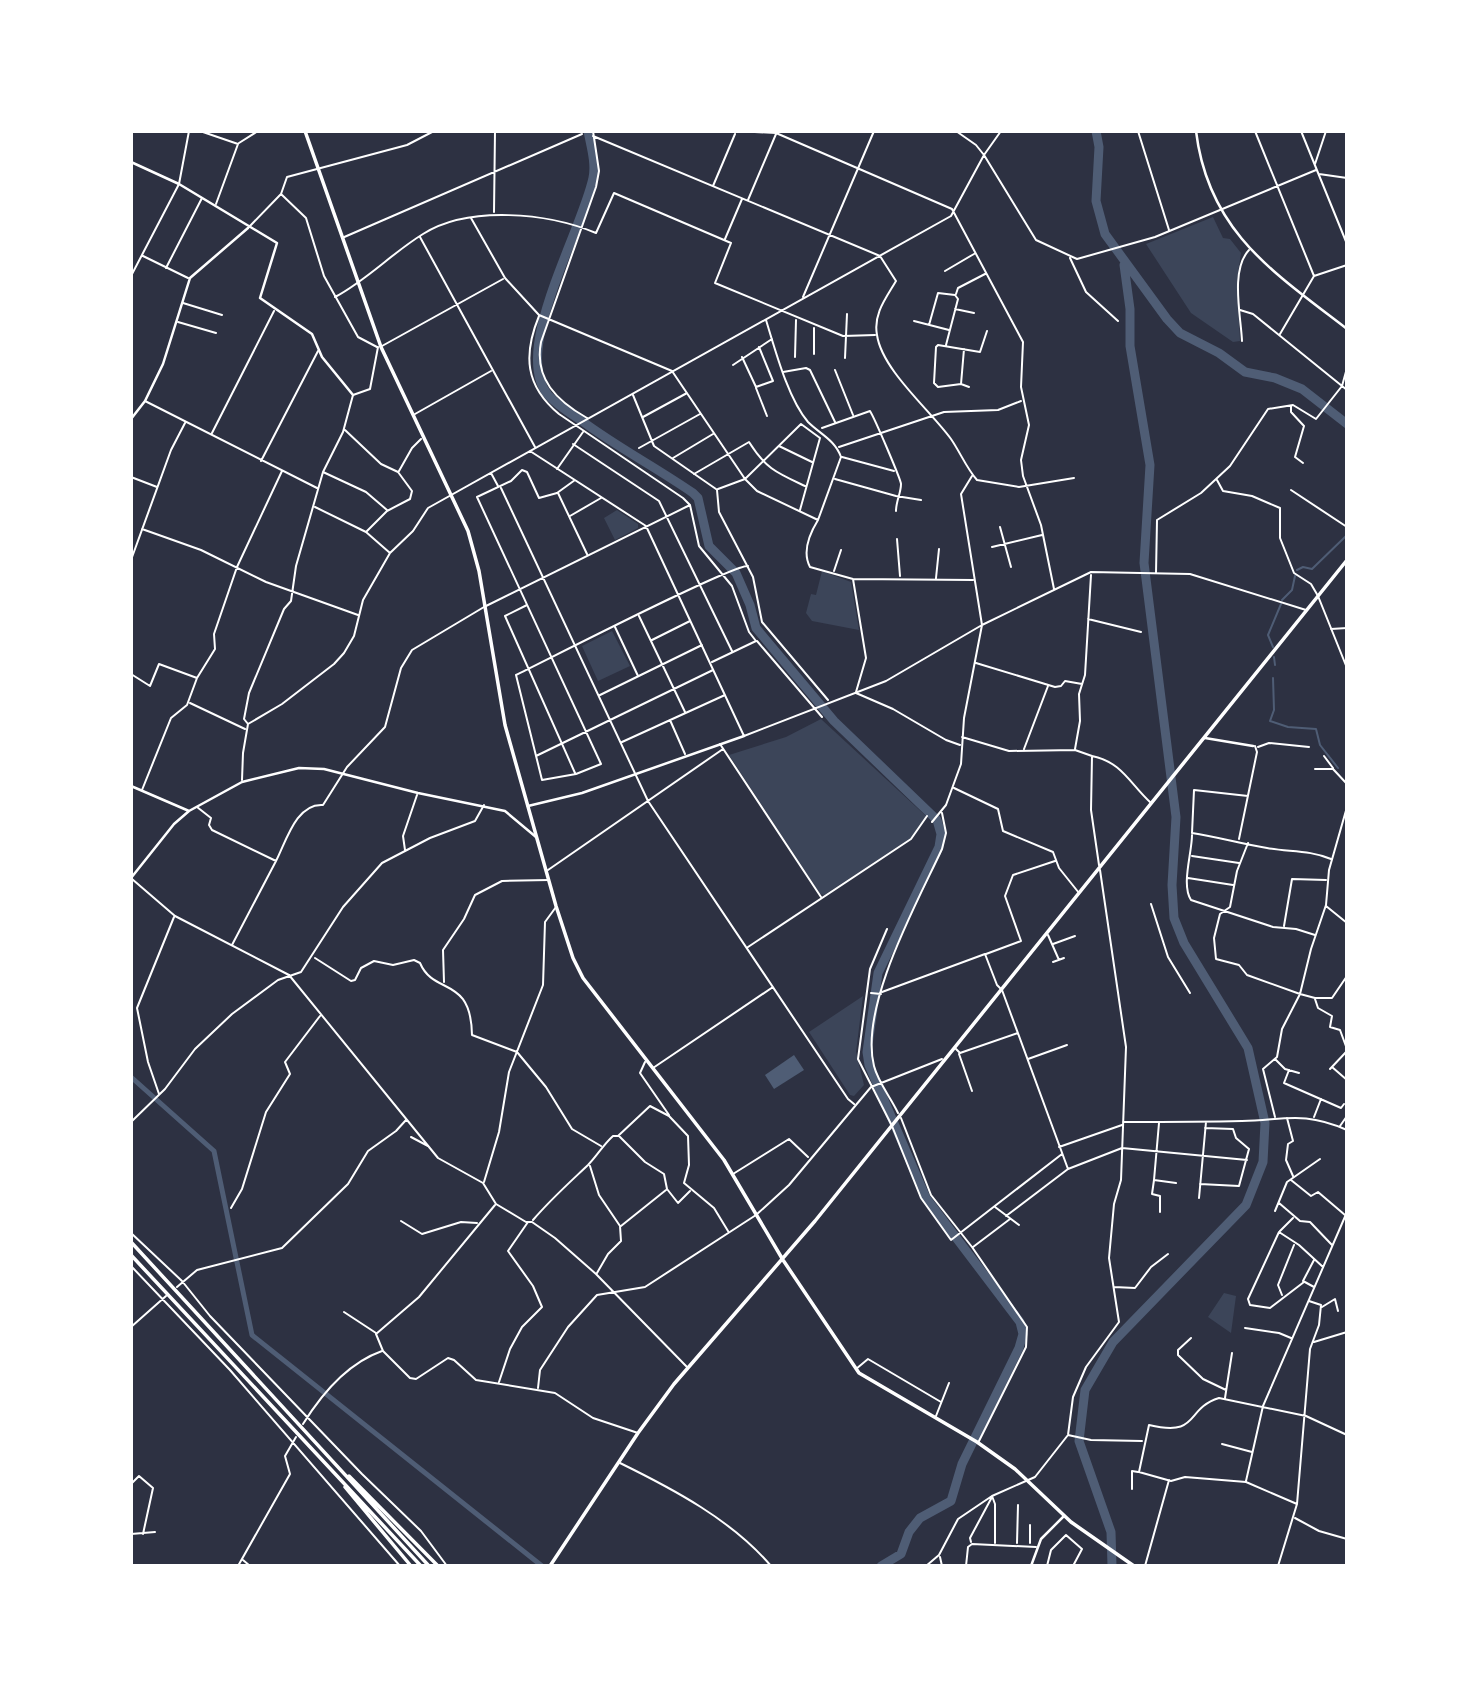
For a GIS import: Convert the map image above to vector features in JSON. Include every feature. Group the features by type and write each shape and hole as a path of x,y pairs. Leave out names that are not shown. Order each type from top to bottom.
{"main road":[{"path":"305,131 379,347 453,494 475,552 505,725 556,906 573,958 583,978 693,1118 732,1174 783,1259 856,1369 874,1383 978,1442 1028,1482 1064,1516 1134,1566"},
{"path":"550,1566 638,1433 688,1368 783,1259 892,1126 1347,560"},
{"path":"131,1242 421,1566"},
{"path":"131,1255 429,1566"},
{"path":"326,1460 411,1566"},
{"path":"326,1460 404,1528 438,1566"}],"street":[{"path":"131,276 179,184 188,131"},
{"path":"200,131 238,144"},
{"path":"215,206 238,144 258,131"},
{"path":"131,419 145,401 172,341 189,279 249,228 281,194 286,177 407,145 434,131"},
{"path":"494,213 495,131"},
{"path":"586,418 558,398 542,373 540,349 583,228 599,171 593,131"},
{"path":"803,298 873,131"},
{"path":"956,131 976,145 984,155 1034,238 1070,257 1084,258 1169,231 1316,170"},
{"path":"242,782 248,724 282,704 334,664 354,636 363,600 390,553 414,531 428,508 880,256 953,212 984,155 1001,131"},
{"path":"1138,131 1169,231"},
{"path":"1196,131 1206,179 1220,210 1249,250 1347,329"},
{"path":"1255,131 1314,276"},
{"path":"1301,131 1347,244"},
{"path":"1314,164 1317,162 1326,131"},
{"path":"713,186 736,132 776,133 952,209 1023,342 1023,400 1029,425 1021,460 1043,535 1054,590"},
{"path":"748,201 776,133"},
{"path":"342,238 582,134"},
{"path":"593,136 880,256 896,281 877,315 877,335 890,365 934,416 967,462 973,476 977,480 995,484 1027,486 1074,478"},
{"path":"131,162 179,184 277,243 260,298 312,334 318,351 354,395"},
{"path":"1318,174 1347,178"},
{"path":"335,297 431,229 471,218 494,213 573,225 596,233 614,193 732,243 715,283 845,337 877,335"},
{"path":"281,194 306,218 320,268 358,337 379,347"},
{"path":"166,268 202,198"},
{"path":"724,240 742,198"},
{"path":"471,218 505,278 539,315 672,371 745,479 757,491 818,520"},
{"path":"419,236 535,447"},
{"path":"1242,341 1240,267 1249,250"},
{"path":"944,271 975,254"},
{"path":"142,256 189,279"},
{"path":"1070,257 1086,292 1118,321"},
{"path":"1280,335 1314,276 1347,265"},
{"path":"955,295 958,288 986,274"},
{"path":"354,395 370,389 379,347 505,278"},
{"path":"929,325 938,293 955,295"},
{"path":"946,346 958,299 955,295"},
{"path":"182,302 222,315"},
{"path":"212,434 275,308"},
{"path":"956,309 974,313"},
{"path":"1240,310 1251,313 1347,390"},
{"path":"845,358 847,314"},
{"path":"539,315 527,350 533,384 550,407 690,505 699,546 725,573 746,625 756,641 771,654 822,717"},
{"path":"795,358 796,318"},
{"path":"766,319 782,372 809,422 838,447 841,457 808,545 807,561 815,569 853,579 973,580"},
{"path":"177,321 216,333"},
{"path":"914,321 950,330"},
{"path":"814,326 814,355"},
{"path":"969,387 961,384 938,387 934,383 936,348 946,346 982,351 987,331"},
{"path":"733,365 772,339"},
{"path":"756,387 773,381 760,347"},
{"path":"961,384 964,349"},
{"path":"261,461 318,351"},
{"path":"742,357 767,416"},
{"path":"782,372 806,368 810,370 835,423"},
{"path":"1155,573 1157,520 1201,492 1230,466 1266,410 1291,405 1314,419 1317,417 1342,386 1347,368"},
{"path":"415,414 492,370"},
{"path":"835,370 853,416"},
{"path":"633,393 651,441 717,490 719,512 748,566 762,622 827,702"},
{"path":"642,417 688,393"},
{"path":"248,724 244,719 249,693 293,592 296,566 323,472 344,429 354,395"},
{"path":"838,447 934,416 950,412 998,410 1023,400"},
{"path":"145,401 318,489"},
{"path":"1291,405 1291,412 1304,426 1295,457 1303,463"},
{"path":"820,429 870,411 881,431 901,485 896,496 896,511"},
{"path":"639,449 701,413"},
{"path":"131,560 186,422"},
{"path":"717,490 745,479 802,424 820,438 800,511"},
{"path":"344,429 381,464 398,472 412,494 410,499 387,511 366,532"},
{"path":"557,469 584,431"},
{"path":"672,459 715,433"},
{"path":"398,472 412,448 425,436"},
{"path":"694,474 749,442 762,462 772,471 806,487"},
{"path":"573,444 656,497 733,652"},
{"path":"778,446 813,463"},
{"path":"530,451 646,526 744,736"},
{"path":"841,457 895,471"},
{"path":"575,480 557,493 540,498 527,472 522,470 500,487 477,497 551,658 601,764 544,782 535,756 516,675 551,658 576,645 679,596 736,567 748,566"},
{"path":"142,791 171,718 188,702 197,678 215,649 214,634 237,567 282,471"},
{"path":"323,472 366,492 387,511"},
{"path":"491,472 545,576 648,801 848,1100 854,1104"},
{"path":"933,821 941,814 961,764 962,737 982,625 983,613 973,580 971,545 961,494 973,476"},
{"path":"131,477 158,487"},
{"path":"834,479 921,500"},
{"path":"1216,479 1223,491 1252,496 1280,508 1280,538 1294,573 1311,584 1318,596 1347,667"},
{"path":"1291,489 1347,527"},
{"path":"557,493 588,555"},
{"path":"569,516 601,498"},
{"path":"232,946 296,820 315,805 323,805 342,774 386,727 405,658 484,607 690,505"},
{"path":"314,506 366,532 390,553"},
{"path":"1000,527 1011,567"},
{"path":"142,529 293,592 359,615"},
{"path":"992,547 1043,535"},
{"path":"897,539 900,578"},
{"path":"936,579 939,549"},
{"path":"833,572 841,550"},
{"path":"1075,750 1085,675 1091,572"},
{"path":"528,806 582,793 685,754 786,722 827,702 886,681 982,625 1091,572 1199,576 1307,610"},
{"path":"853,579 866,658 855,693"},
{"path":"527,605 505,617 576,774"},
{"path":"639,615 685,713"},
{"path":"1087,619 1141,632"},
{"path":"651,640 690,621"},
{"path":"615,627 638,677"},
{"path":"1330,629 1347,628"},
{"path":"711,662 756,641"},
{"path":"599,695 702,645"},
{"path":"975,663 1048,685 1061,686 1065,681 1082,684"},
{"path":"131,674 150,686 159,664 197,678"},
{"path":"535,756 714,670"},
{"path":"1024,750 1048,685"},
{"path":"855,693 893,709 946,740 962,745"},
{"path":"621,743 726,695"},
{"path":"188,702 246,729"},
{"path":"670,719 685,754"},
{"path":"962,737 1000,749 1075,750 1106,759 1124,771 1152,804"},
{"path":"1205,737 1255,746 1269,743 1309,747"},
{"path":"719,744 821,898"},
{"path":"1239,839 1255,746"},
{"path":"546,870 723,749"},
{"path":"926,1566 939,1555 958,1519 992,1496 1028,1482 1069,1435 1073,1397 1086,1367 1119,1322 1109,1258 1114,1203 1121,1180 1124,1019 1090,808 1092,756"},
{"path":"1324,756 1347,784"},
{"path":"539,839 524,831 505,811 315,767 299,768 242,782 189,811 174,824 131,878 175,916 289,975 439,1158 483,1183 496,1204 530,1222 596,1274 688,1368"},
{"path":"1315,769 1334,769"},
{"path":"131,786 189,811"},
{"path":"953,787 998,809 1003,831 1053,852 1056,861 1080,893"},
{"path":"1248,796 1195,789 1191,797 1192,856 1188,896 1191,900 1273,927 1284,927 1316,936"},
{"path":"405,851 403,836 418,793"},
{"path":"131,1122 159,1096 195,1049 232,1014 289,975 301,972 343,907 382,863 475,821 484,805"},
{"path":"197,807 211,818 209,825 212,830 276,861"},
{"path":"1274,1118 1263,1069 1275,1059 1282,1028 1300,994 1326,905 1327,880 1347,807"},
{"path":"941,814 946,833 942,849 883,977 872,1048 874,1066 899,1117 931,1195 972,1247 1027,1327 1026,1347 978,1442"},
{"path":"747,947 912,839 927,816"},
{"path":"1192,833 1239,839 1271,849 1316,852 1332,859"},
{"path":"1248,843 1240,863 1230,907 1220,914 1214,938 1216,959 1239,965 1247,975 1315,998 1332,998 1347,976"},
{"path":"1192,856 1240,863"},
{"path":"872,993 880,994 1021,942 1005,896 1013,875 1056,861"},
{"path":"1188,878 1234,885"},
{"path":"1284,927 1292,878 1327,880"},
{"path":"444,984 443,950 464,919 475,895 502,881 550,880"},
{"path":"1151,904 1168,957 1190,993"},
{"path":"1326,905 1347,923"},
{"path":"483,1183 499,1132 509,1072 543,985 545,922 556,906"},
{"path":"159,1096 148,1062 137,1008 175,916"},
{"path":"887,929 870,969 858,1059 892,1126 921,1199 953,1239 1062,1154"},
{"path":"1047,934 1059,960"},
{"path":"1053,944 1075,936"},
{"path":"985,954 997,985 1002,990 1068,1170"},
{"path":"313,957 351,981 355,980 361,968 374,961 393,965 414,960 420,963 425,975 461,993 471,1016 472,1035 517,1052 545,1087 572,1129 601,1146"},
{"path":"1053,962 1064,958"},
{"path":"653,1068 774,986"},
{"path":"1315,998 1318,1008 1332,1016 1330,1027 1340,1030 1347,1050 1331,1068 1347,1080"},
{"path":"231,1208 242,1189 266,1112 290,1074 285,1062 320,1016"},
{"path":"960,1053 1018,1033"},
{"path":"1027,1059 1067,1045"},
{"path":"955,1048 960,1053 972,1091"},
{"path":"538,1388 540,1370 568,1327 597,1295 645,1287 756,1215 789,1185 854,1104 871,1087 946,1059"},
{"path":"1275,1059 1289,1070 1299,1073"},
{"path":"647,1060 640,1073 669,1116 688,1136 689,1165 683,1178 691,1191 714,1208 729,1232"},
{"path":"1289,1070 1284,1083 1341,1108 1344,1104"},
{"path":"1314,1118 1322,1098"},
{"path":"499,1383 510,1349 522,1327 542,1307 533,1286 508,1251 508,1247 613,1136 618,1136 650,1106 669,1116"},
{"path":"1339,1127 1347,1116"},
{"path":"1059,1147 1123,1123 1252,1121 1287,1117 1314,1118 1347,1130"},
{"path":"1287,1117 1293,1141 1288,1144 1286,1160 1293,1176"},
{"path":"177,1287 197,1270 282,1248 348,1184 368,1151 396,1132 406,1119"},
{"path":"1159,1122 1152,1194 1160,1196 1160,1212"},
{"path":"1199,1198 1206,1122"},
{"path":"1200,1184 1239,1186 1249,1149 1236,1138 1233,1129 1205,1128"},
{"path":"618,1136 645,1162 664,1174 667,1189 678,1203 691,1191"},
{"path":"411,1137 429,1146"},
{"path":"732,1174 789,1139 810,1158"},
{"path":"1006,1216 1068,1170 1122,1148 1247,1160"},
{"path":"1275,1211 1283,1186 1293,1176 1320,1159"},
{"path":"589,1164 599,1195 620,1226 621,1241 608,1254 596,1274"},
{"path":"1154,1180 1176,1182"},
{"path":"1246,1482 1263,1406 1346,1214 1318,1192 1311,1196 1291,1180"},
{"path":"620,1226 667,1189"},
{"path":"1279,1203 1295,1217 1310,1222 1333,1246"},
{"path":"376,1334 419,1297 496,1204"},
{"path":"994,1207 1019,1225"},
{"path":"1295,1217 1279,1232 1248,1300 1250,1304 1270,1308 1304,1282 1314,1260"},
{"path":"972,1247 1010,1219"},
{"path":"401,1221 422,1234 461,1222 478,1224"},
{"path":"1279,1232 1289,1237 1324,1267"},
{"path":"131,1233 182,1281 210,1316 421,1531 447,1566"},
{"path":"1283,1296 1278,1285 1294,1244"},
{"path":"1113,1287 1135,1288 1151,1267 1168,1254"},
{"path":"131,1266 400,1566"},
{"path":"1304,1282 1315,1287"},
{"path":"131,1327 166,1296"},
{"path":"1278,1566 1297,1503 1300,1450 1313,1342 1321,1307 1335,1299 1338,1311"},
{"path":"1309,1301 1321,1307"},
{"path":"344,1312 376,1334 383,1351 410,1378 416,1379 448,1359 454,1360 476,1380 488,1384 538,1388 555,1393 593,1418 638,1433"},
{"path":"1245,1328 1279,1333 1292,1338"},
{"path":"1313,1342 1347,1332"},
{"path":"1191,1338 1178,1350 1178,1355 1203,1379 1226,1390"},
{"path":"303,1424 326,1391 362,1361 383,1351"},
{"path":"1225,1399 1232,1353"},
{"path":"856,1369 868,1359 941,1402"},
{"path":"936,1416 949,1383"},
{"path":"1139,1472 1143,1441 1149,1425 1168,1430 1186,1427 1212,1400 1225,1399 1306,1416 1347,1435"},
{"path":"1069,1435 1091,1440 1143,1441"},
{"path":"238,1566 290,1475 284,1459 296,1437"},
{"path":"1222,1444 1253,1452"},
{"path":"619,1462 660,1482 754,1545 771,1566"},
{"path":"1132,1489 1132,1471 1169,1480 1185,1477 1246,1482 1297,1503"},
{"path":"131,1484 139,1476 153,1488 143,1534"},
{"path":"1145,1566 1169,1480"},
{"path":"972,1544 970,1538 992,1496"},
{"path":"992,1496 995,1504 995,1544"},
{"path":"1017,1544 1018,1505"},
{"path":"1031,1566 1037,1547 1064,1516"},
{"path":"1294,1518 1320,1531 1347,1539"},
{"path":"1030,1525 1030,1544"},
{"path":"131,1534 155,1532"},
{"path":"1047,1566 1051,1550 1066,1535 1082,1549 1073,1566"},
{"path":"966,1566 968,1547 972,1544 1030,1544 1037,1547"},
{"path":"939,1555 942,1566"},
{"path":"242,1559 250,1566"}],"shaded area":[{"path":"1213,217 1223,238 1230,239 1241,253 1237,281 1240,341 1233,342 1191,313 1146,244"},
{"path":"617,510 638,524 638,528 615,540 604,518"},
{"path":"822,571 851,582 859,630 812,621 806,613 811,594 816,595"},
{"path":"612,631 630,666 598,681 582,646"},
{"path":"821,719 926,816 911,838 824,895 820,894 729,755 786,737"},
{"path":"863,996 856,1052 864,1085 854,1096 850,1095 809,1032"},
{"path":"794,1055 804,1070 774,1089 765,1075"},
{"path":"1224,1293 1236,1296 1231,1333 1208,1317"}],"waterway":[{"path":"588,131 594,161 593,178 552,290 538,350 539,375 548,395 595,431 698,498 709,546 736,573 750,605 756,628 834,721 937,820 941,834 939,847 878,973 867,1052 869,1065 926,1198 1020,1322 1023,1334 1019,1348 962,1464 951,1501 920,1518 909,1532 901,1554 881,1566"},
{"path":"1096,131 1099,147 1096,201 1105,234 1167,319 1180,333 1219,353 1245,372 1275,378 1302,389 1347,424"},
{"path":"1112,1566 1111,1532 1079,1441 1085,1390 1113,1342 1246,1205 1263,1162 1265,1123 1248,1048 1184,943 1174,918 1172,885 1176,817 1144,563 1150,465 1130,346 1130,309 1124,265"},
{"path":"1297,570 1303,567 1312,569 1347,535"},
{"path":"1282,600 1292,590 1295,576"},
{"path":"1273,647 1268,635 1281,604"},
{"path":"1274,657 1275,665"},
{"path":"1273,678 1274,710 1270,721 1288,727 1316,729 1320,745 1338,768"},
{"path":"131,1077 214,1151 252,1335 542,1566"}]}
